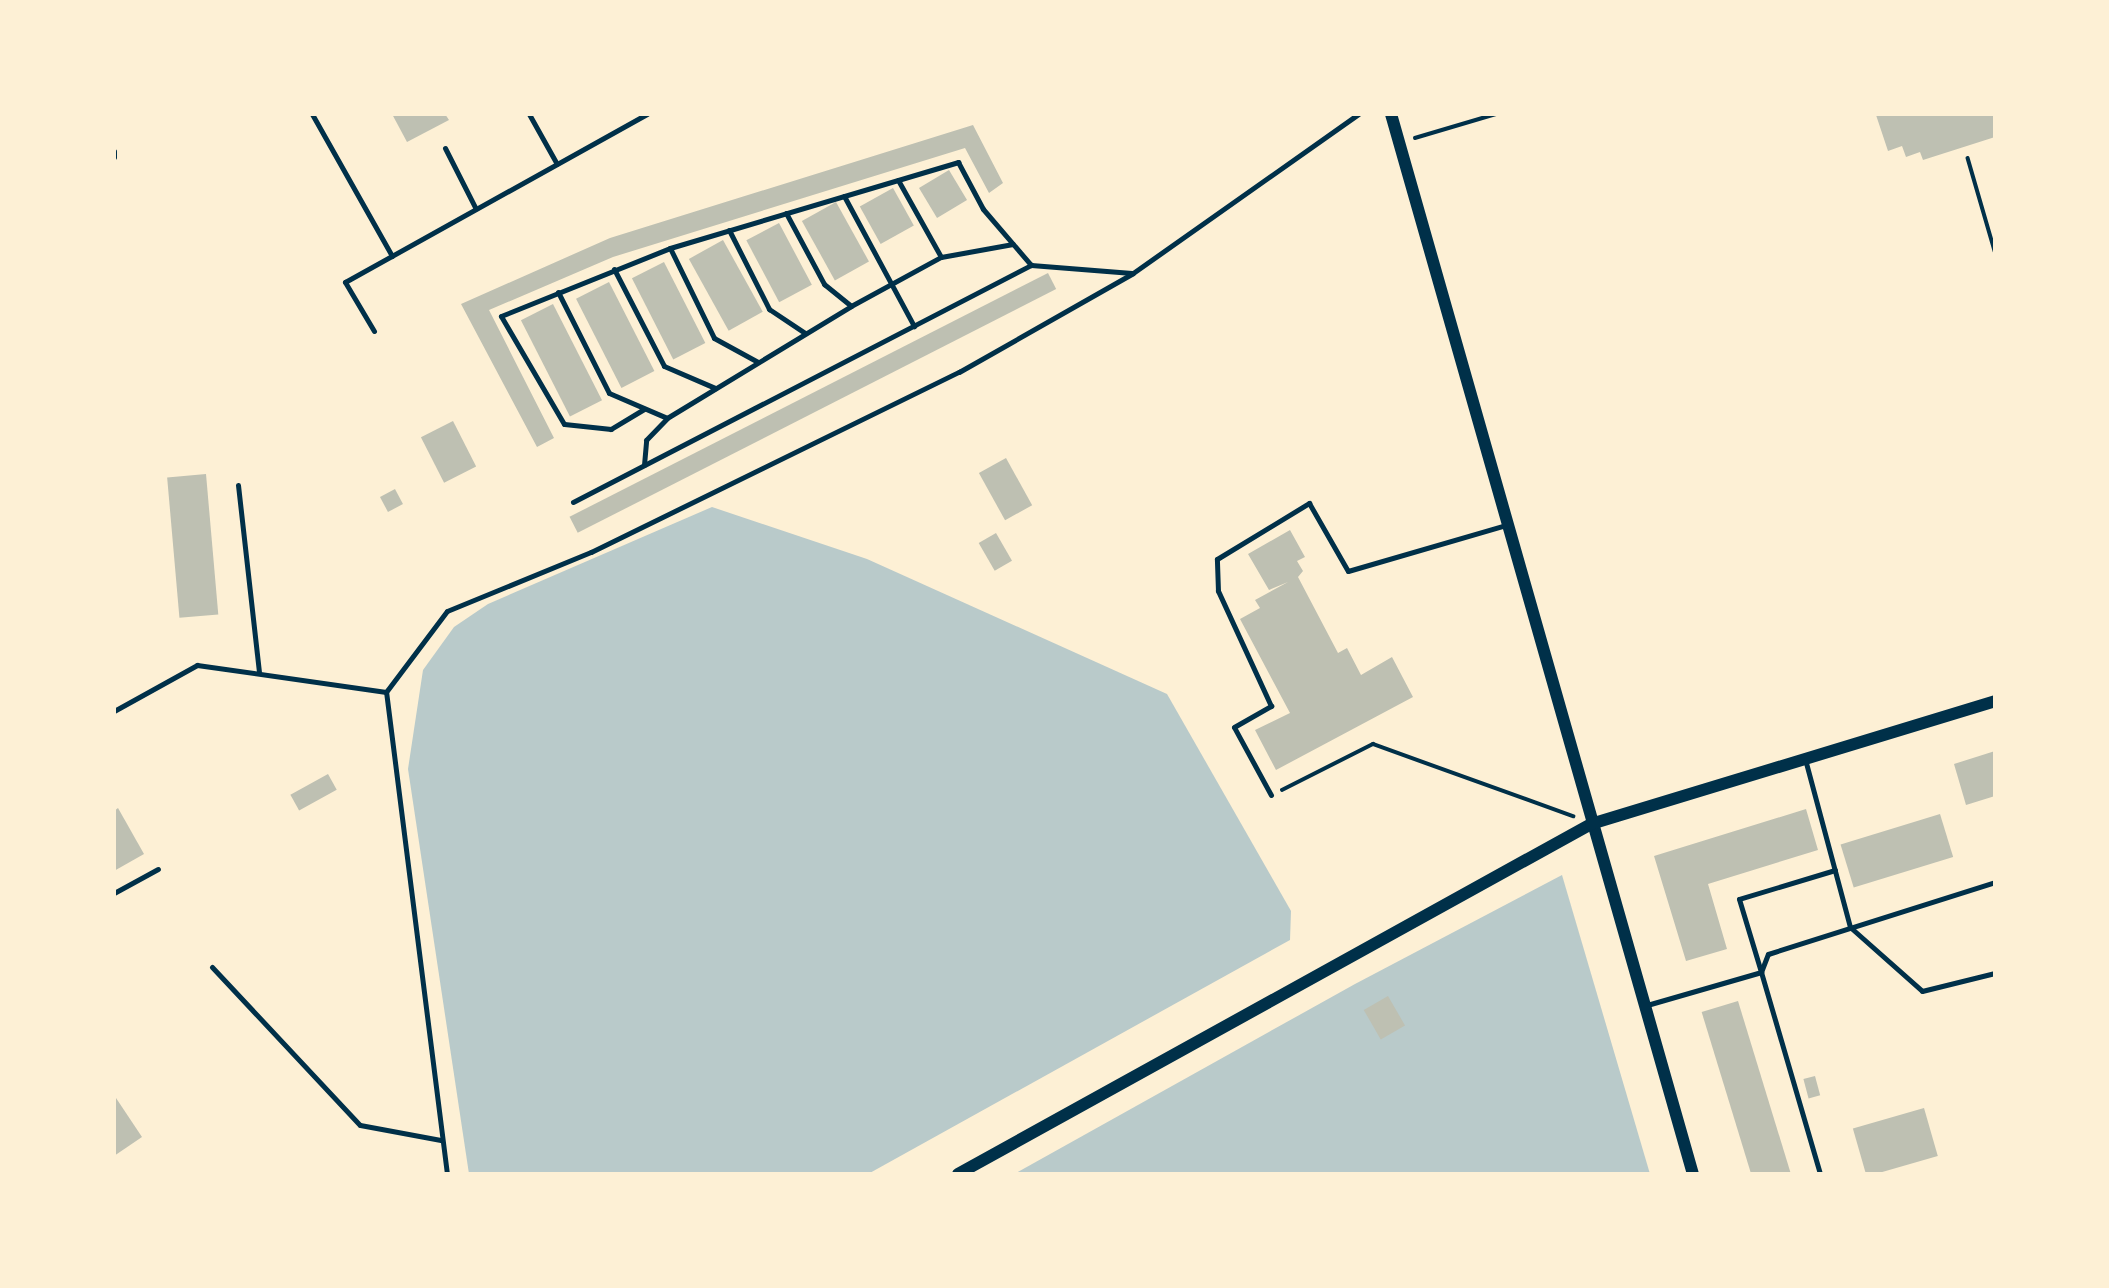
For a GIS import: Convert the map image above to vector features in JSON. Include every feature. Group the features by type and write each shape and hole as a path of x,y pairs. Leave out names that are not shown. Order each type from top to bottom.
{"street":[{"path":"1391,114 1591,824 1693,1174"},
{"path":"958,1174 1591,824 1995,701"}],"lane":[{"path":"312,114 392,256"},
{"path":"529,114 557,164"},
{"path":"374,331 345,282 647,114"},
{"path":"447,1174 386,692 447,611 591,552 959,372 1133,273 1358,114"},
{"path":"445,148 476,209"},
{"path":"114,151 114,157"},
{"path":"644,409 611,429 564,424 501,316 614,268 670,248 958,162 983,209 1031,265"},
{"path":"898,180 941,257"},
{"path":"844,196 914,326"},
{"path":"786,213 824,284 851,306"},
{"path":"729,230 769,309 805,333"},
{"path":"643,465 646,440 667,418 805,333 891,282 941,257 1013,244"},
{"path":"670,248 715,338 758,362"},
{"path":"573,502 1031,265 1133,273"},
{"path":"614,268 664,366 715,388"},
{"path":"558,292 609,393 667,418"},
{"path":"238,485 259,672"},
{"path":"1271,795 1234,727 1271,706 1219,591 1217,559 1309,503 1348,572 1507,524"},
{"path":"114,711 197,664 386,692"},
{"path":"1805,759 1850,927 1922,991 1995,973"},
{"path":"114,893 158,869"},
{"path":"1820,1174 1740,899 1835,870"},
{"path":"1761,972 1768,954 1995,881"},
{"path":"212,967 360,1125 441,1140"},
{"path":"1644,1006 1761,972"}],"path":[{"path":"1398,143 1496,114"},
{"path":"1968,158 1995,251"},
{"path":"1271,795 1373,744 1591,824"}],"shaded area":[{"path":"712,507 867,559 1167,694 1291,911 1290,940 868,1174 469,1174 408,769 423,670 454,627 488,604"},
{"path":"1562,875 1650,1174 1014,1174 1355,984"}],"building":[{"path":"392,114 445,114 449,120 407,142"},
{"path":"1995,114 1995,137 1923,160 1920,152 1906,157 1902,146 1888,151 1876,115"},
{"path":"973,125 1003,183 989,193 965,148 613,257 489,310 554,438 537,447 461,304 610,238"},
{"path":"949,170 967,200 937,218 919,188"},
{"path":"893,188 914,226 881,244 860,206"},
{"path":"836,202 869,261 835,280 802,221"},
{"path":"779,223 812,285 779,302 746,240"},
{"path":"723,240 763,312 729,331 689,259"},
{"path":"664,262 705,343 673,359 632,278"},
{"path":"1048,273 1056,289 578,533 570,517"},
{"path":"609,282 654,371 621,388 576,299"},
{"path":"553,304 602,400 570,417 521,320"},
{"path":"453,421 476,466 444,483 421,437"},
{"path":"1006,458 1032,505 1005,520 979,473"},
{"path":"206,474 218,614 179,618 167,477"},
{"path":"395,489 403,504 388,512 380,497"},
{"path":"1290,530 1305,557 1297,561 1303,571 1298,577 1338,653 1347,648 1361,675 1392,657 1413,697 1276,770 1255,730 1290,713 1240,619 1260,608 1255,600 1288,582 1269,590 1248,554"},
{"path":"996,533 1012,561 995,571 979,543"},
{"path":"1995,751 1995,796 1966,805 1954,764"},
{"path":"328,774 337,790 299,811 290,795"},
{"path":"118,808 144,854 114,871 114,811"},
{"path":"1806,809 1818,850 1708,884 1727,949 1686,961 1654,856"},
{"path":"1940,814 1953,857 1854,887 1841,844"},
{"path":"1388,996 1405,1025 1381,1039 1364,1010"},
{"path":"1738,1001 1791,1174 1751,1174 1702,1012"},
{"path":"1815,1076 1820,1095 1809,1098 1803,1079"},
{"path":"114,1095 142,1137 114,1156"},
{"path":"1924,1108 1938,1156 1875,1174 1866,1174 1853,1128"}]}
